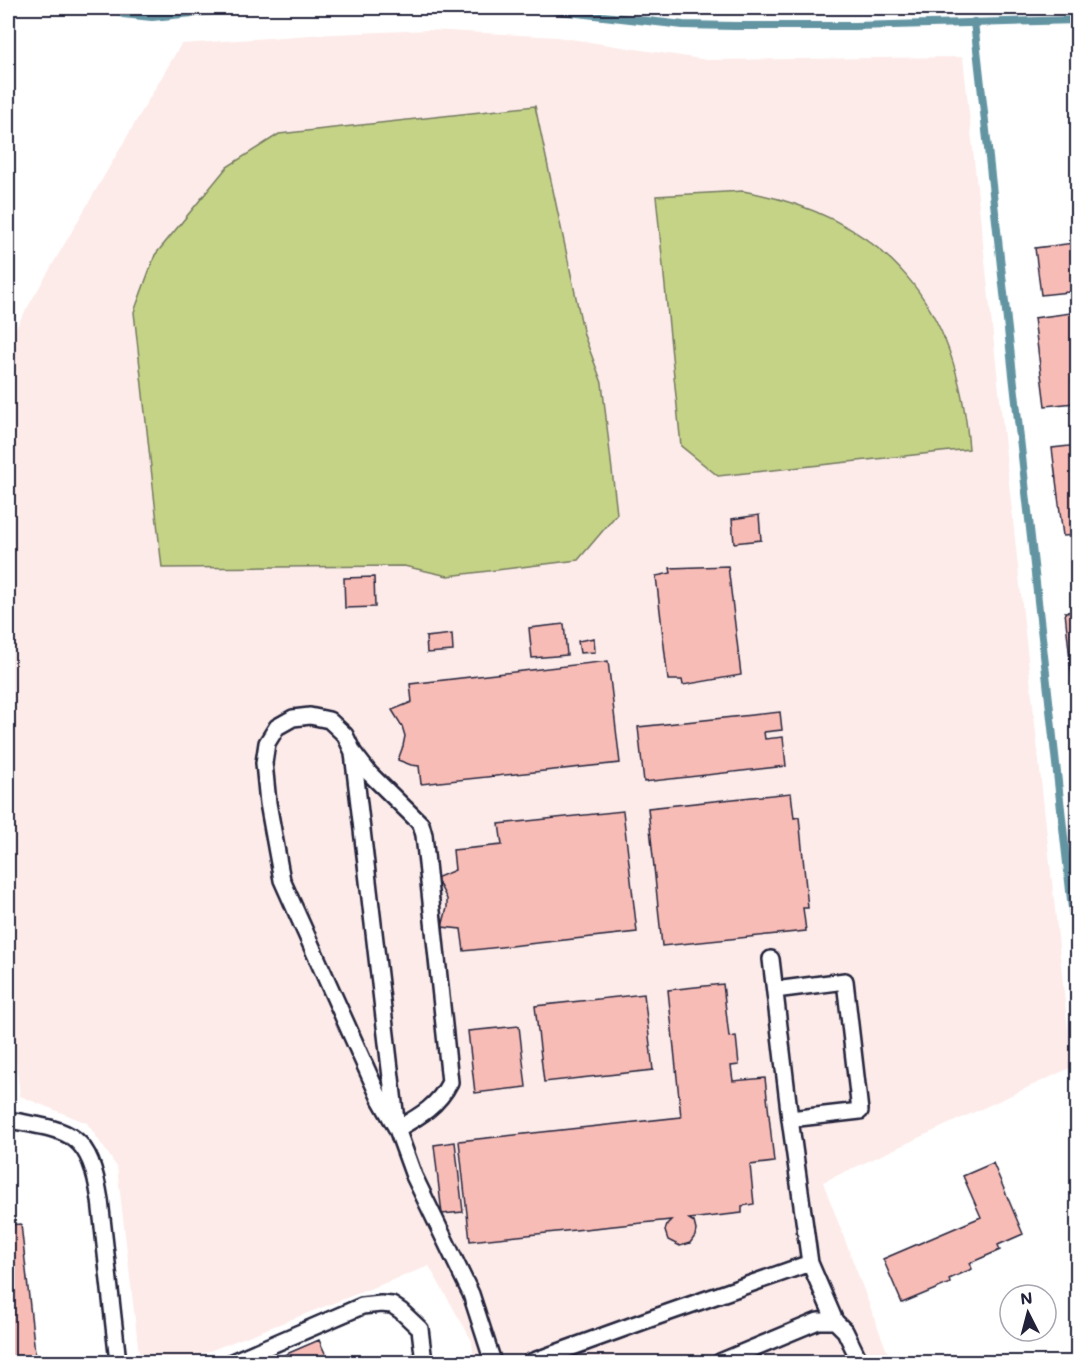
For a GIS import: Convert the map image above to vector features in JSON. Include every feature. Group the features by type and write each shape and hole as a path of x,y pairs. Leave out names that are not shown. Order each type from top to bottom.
{"lane":[{"path":"397,1129 428,1111 443,1097 450,1082 424,835 421,824 370,774 353,752 345,735 329,720 310,716 293,717 277,727 267,743 264,763 268,803 282,880 380,1099 397,1129 414,1176 471,1294 493,1362"},
{"path":"353,752 397,1129"},
{"path":"771,959 810,1263 835,1321 845,1331 860,1362"},
{"path":"775,990 845,981 859,1099 860,1111 790,1119"},
{"path":"8,1120 48,1127 73,1137 92,1160 100,1200 118,1362"},
{"path":"531,1362 810,1263"},
{"path":"232,1362 362,1306 381,1304 392,1305 420,1329 424,1362"},
{"path":"720,1362 818,1320 835,1321"}],"shaded area":[{"path":"429,30 557,37 707,60 963,57 1072,1067 823,1182 891,1362 474,1362 472,1341 429,1266 181,1362 140,1362 117,1167 87,1123 20,1096 8,989 8,341 181,44"}],"green space":[{"path":"535,106 584,335 602,383 617,514 578,560 448,576 404,566 162,568 134,312 155,255 227,167 279,134"},
{"path":"743,191 794,204 838,222 875,246 906,275 931,311 949,351 962,397 969,449 718,476 681,446 656,196"}],"building":[{"path":"1074,243 1078,269 1078,291 1041,295 1035,248"},
{"path":"1078,312 1078,379 1072,380 1075,403 1045,406 1034,318"},
{"path":"1078,445 1078,535 1063,536 1052,448"},
{"path":"759,515 761,540 734,543 732,519"},
{"path":"728,566 741,675 683,685 682,680 668,680 656,576 671,573 670,568"},
{"path":"374,577 375,607 345,608 344,578"},
{"path":"1078,611 1078,717 1076,717 1065,612"},
{"path":"564,624 567,655 532,658 529,628"},
{"path":"452,634 453,651 427,653 426,637"},
{"path":"594,638 595,652 580,653 578,641"},
{"path":"608,661 620,763 421,784 419,766 398,760 405,736 392,710 412,702 410,684"},
{"path":"780,712 782,730 764,732 765,739 783,737 786,766 644,782 638,727"},
{"path":"791,793 794,818 799,817 808,908 803,908 806,931 662,946 648,808"},
{"path":"623,811 637,932 464,951 461,929 442,927 447,899 436,878 455,870 453,850 502,845 499,824"},
{"path":"723,984 729,1037 736,1036 739,1065 731,1066 733,1081 765,1078 774,1162 750,1165 754,1204 742,1206 742,1213 689,1219 694,1222 695,1236 690,1243 680,1246 668,1240 665,1231 671,1220 470,1241 459,1141 681,1117 668,990"},
{"path":"644,994 653,1070 544,1082 535,1006"},
{"path":"519,1026 526,1087 475,1093 468,1031"},
{"path":"455,1142 463,1212 442,1214 434,1145"},
{"path":"993,1163 1023,1234 998,1245 1000,1250 970,1263 972,1269 949,1279 950,1283 902,1303 883,1259 981,1217 963,1176"},
{"path":"21,1224 36,1362 8,1362 8,1225"},
{"path":"319,1340 329,1362 268,1362"}],"waterway":[{"path":"123,14 152,17 244,8"},
{"path":"508,8 533,8 683,25 854,26 1078,20"},
{"path":"974,22 1078,963"}]}
